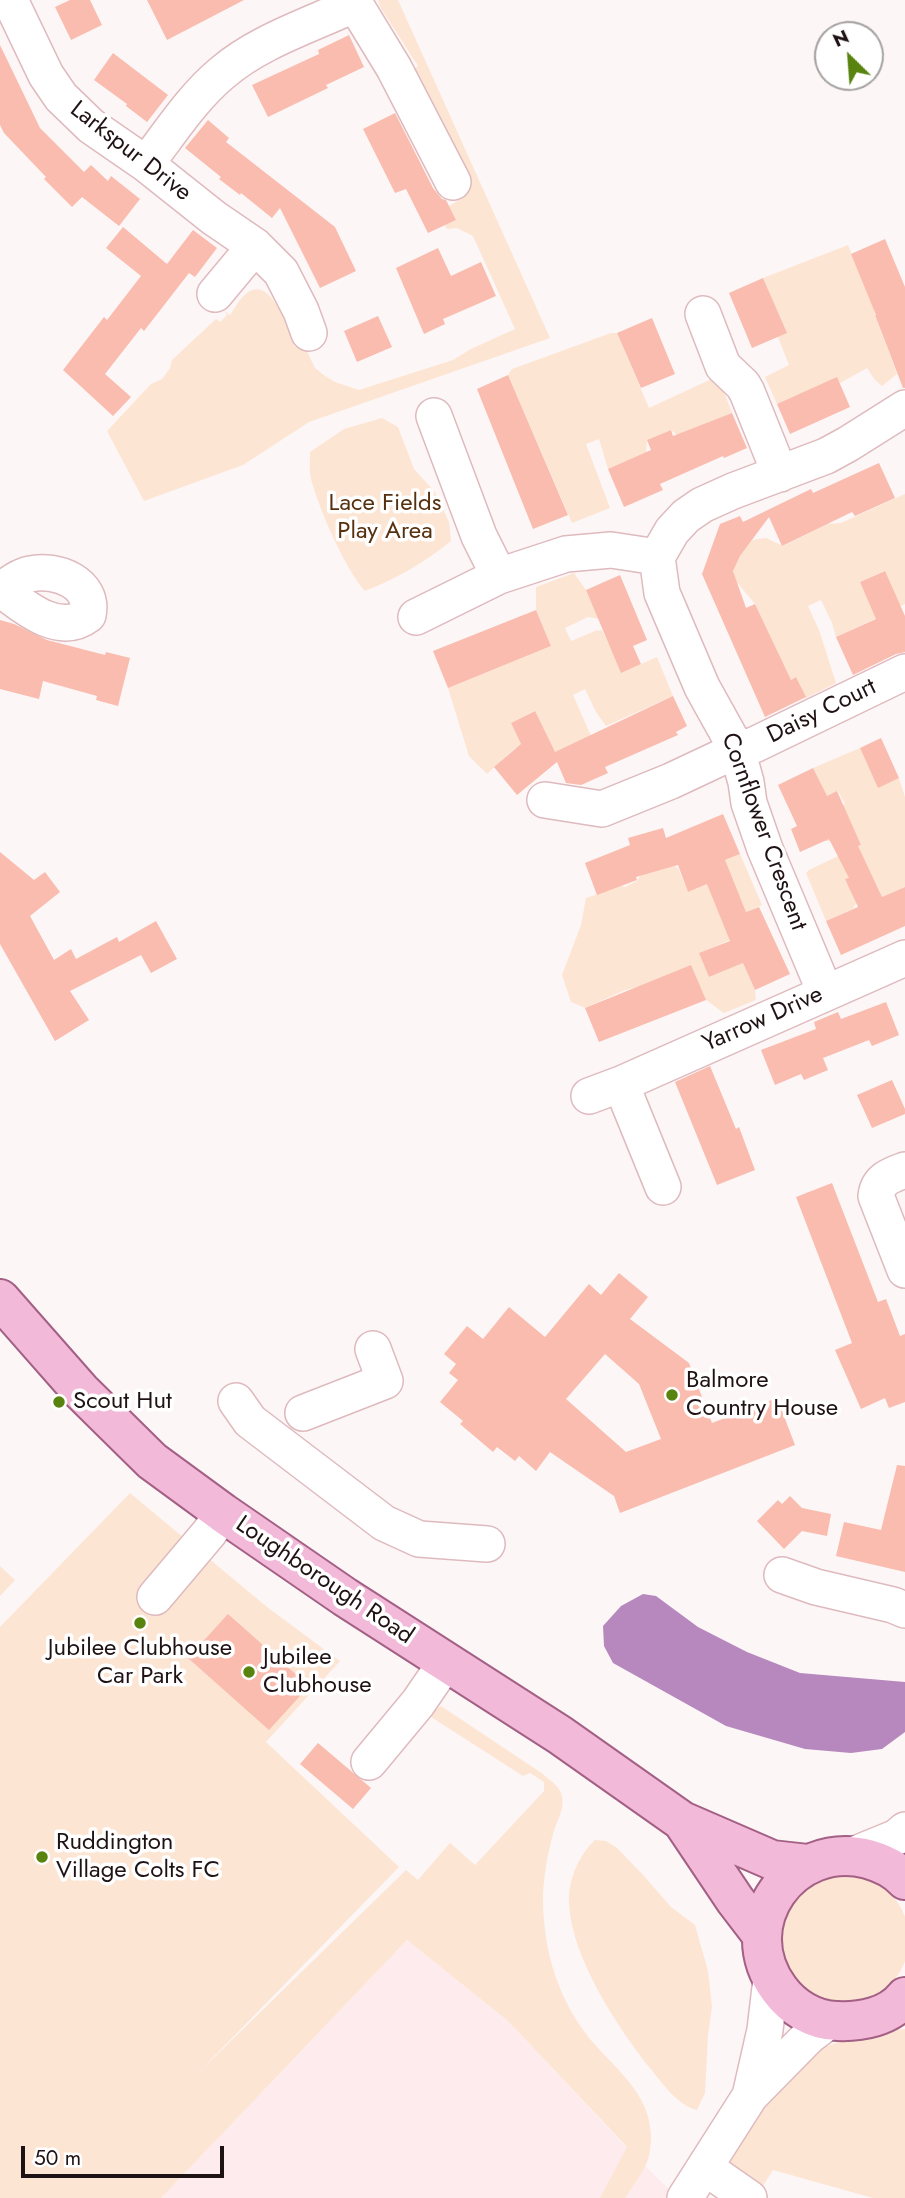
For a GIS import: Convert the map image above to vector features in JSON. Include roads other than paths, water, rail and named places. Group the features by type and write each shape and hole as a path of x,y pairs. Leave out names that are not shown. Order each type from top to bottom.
{"main road":[{"name":"Loughborough Road","path":"0,1299 81,1391 152,1461 223,1513 345,1597 560,1735 682,1821 772,1860 808,1864"},
{"name":"Loughborough Road","path":"682,1821 761,1934"},
{"path":"904,1999 880,2015 855,2022 829,2021 806,2013 786,1998 771,1979 763,1957 761,1934 769,1903 788,1877 808,1864 833,1856 853,1855 880,1862 905,1880"}],"street":[{"name":"Larkspur Drive","path":"10,0 46,75 61,97 91,126 255,246 281,272 301,310 309,333"},
{"path":"146,164 195,100 222,73 252,51 355,2 394,68 453,182"},
{"path":"215,294 255,246"},
{"path":"703,314 723,366 747,392 780,474"},
{"path":"416,617 499,576 565,554 611,550 657,557 672,531 686,516 702,505 826,456 905,408"},
{"path":"435,434 499,576"},
{"name":"Cornflower Crescent","path":"657,557 662,593 702,687 737,750 749,803 765,849 825,992"},
{"name":"Daisy Court","path":"545,800 602,808 671,781 737,750 754,746 905,672"},
{"name":"Yarrow Drive","path":"663,1187 605,1090 825,992 902,967"},
{"path":"905,1170 882,1180 877,1187 876,1196 905,1270"},
{"path":"303,1413 385,1381 373,1349"},
{"path":"236,1401 250,1422 384,1523 419,1539 487,1544"},
{"path":"155,1597 223,1513"},
{"path":"782,1575 812,1599 893,1605 905,1610"},
{"path":"369,1762 418,1703 446,1662"},
{"path":"853,1855 897,1837 905,1830"},
{"path":"750,2096 765,2030 771,1979"},
{"path":"685,2198 750,2096 809,2036 829,2021"},
{"path":"706,2168 749,2198"}],"place":[{"name":"Balmore Country House","path":"672,1395"},
{"name":"Scout Hut","path":"59,1402"},
{"name":"Jubilee Clubhouse Car Park","path":"140,1623"},
{"name":"Jubilee Clubhouse","path":"249,1672"},
{"name":"Ruddington Village Colts FC","path":"42,1857"}],"park label":[{"name":"Lace Fields Play Area","path":"385,518"}]}
